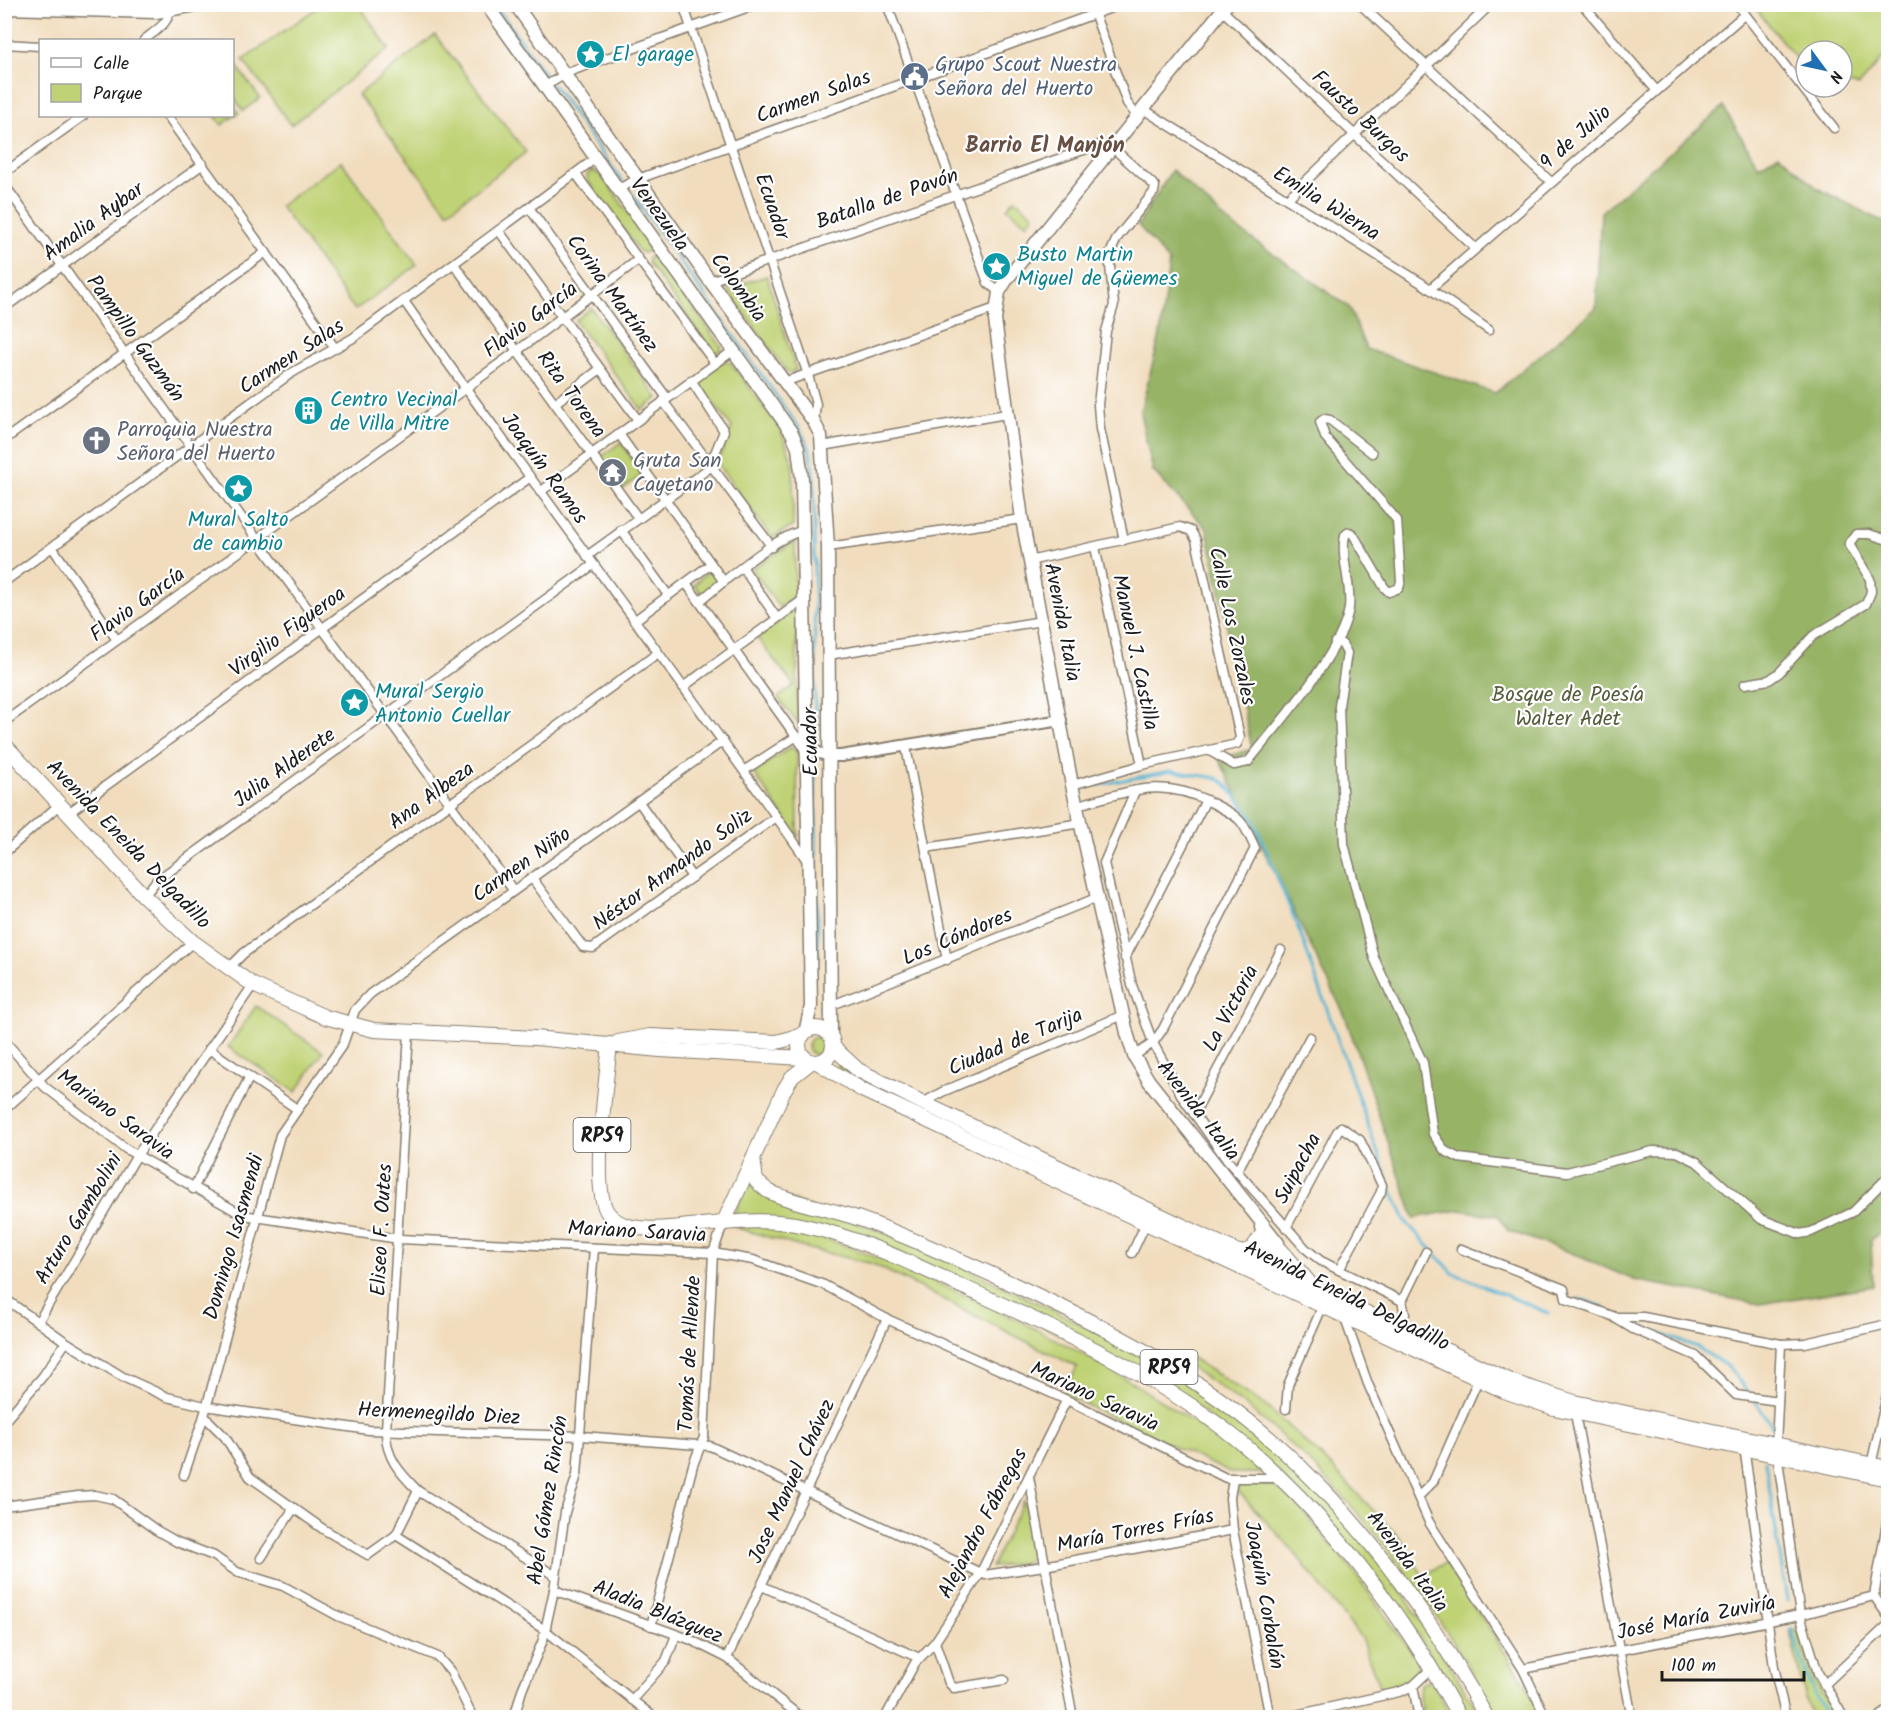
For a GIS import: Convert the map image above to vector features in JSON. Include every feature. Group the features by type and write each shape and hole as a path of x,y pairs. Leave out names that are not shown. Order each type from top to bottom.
{"main road":[{"path":"4,8 171,8 201,4"},
{"name":"Venezuela","path":"486,4 734,350 792,433 798,448"},
{"name":"Colombia","path":"515,4 710,281 814,422 821,436 822,446"},
{"path":"999,292 1225,7"},
{"name":"Avenida Italia","path":"999,292 996,308 1006,414 1029,561 1072,785 1096,898 1134,1056 1149,1081 1262,1228 1278,1242 1281,1250"},
{"name":"Ecuador","path":"822,446 828,547 832,1042"},
{"name":"Ecuador","path":"798,448 802,468 811,1006 804,1034"},
{"name":"Avenida Eneida Delgadillo","path":"4,744 144,896 193,942 253,985 348,1024 374,1030 610,1044 660,1050 811,1060 862,1090 1146,1223 1401,1329 1513,1382 1574,1407"},
{"path":"723,1224 792,1077 811,1060 826,1059 832,1042 819,1029 804,1034 799,1047 811,1060"},
{"name":"Avenida Eneida Delgadillo","path":"610,1044 650,1036 777,1042 804,1034"},
{"name":"Avenida Eneida Delgadillo","path":"832,1042 858,1070 1240,1253 1274,1275 1314,1287 1344,1316 1478,1380 1524,1399 1574,1407 1777,1451 1888,1479"},
{"name":"RP59","path":"610,1044 599,1188 602,1202 616,1220 639,1228 723,1224"},
{"name":"Avenida Italia","path":"753,1158 756,1181 768,1191 879,1226 1013,1286 1148,1354 1233,1410 1303,1469 1387,1563 1443,1643 1487,1718"},
{"name":"Avenida Italia","path":"723,1224 772,1222 818,1229 893,1256 999,1303 1089,1348 1171,1394 1229,1433 1280,1478 1364,1570 1432,1668 1460,1718"},
{"path":"1240,1253 1252,1249 1262,1228"},
{"name":"Avenida Italia","path":"1262,1228 1269,1248 1274,1275"},
{"path":"1274,1275 1281,1250"},
{"path":"1281,1250 1314,1287"},
{"name":"Avenida Eneida Delgadillo","path":"1777,1451 1888,1468"}],"street":[{"name":"Ecuador","path":"683,4 771,258 808,375 816,404 814,422"},
{"path":"545,86 564,74 757,4"},
{"path":"887,4 988,283 999,292"},
{"path":"1091,4 1127,103 1140,112"},
{"name":"Carmen Salas","path":"618,189 638,179 732,144 1122,4"},
{"path":"1360,4 1551,182"},
{"path":"1287,199 1491,4"},
{"path":"1582,4 1656,90"},
{"path":"1737,4 1834,128"},
{"name":"Fausto Burgos","path":"1225,7 1353,134 1475,248"},
{"path":"145,39 166,22 171,8"},
{"name":"9 de Julio","path":"1430,289 1745,14"},
{"path":"4,44 39,46"},
{"name":"Emilia Wierna","path":"1140,112 1287,199 1430,289 1489,330"},
{"path":"4,173 82,117"},
{"path":"168,117 335,348"},
{"name":"Batalla de Pavón","path":"710,281 1092,147 1100,145 1112,147"},
{"path":"1029,561 1124,540 1100,429 1098,405 1106,331 1114,306 1109,256 1117,238 1154,192 1155,186 1112,147"},
{"name":"Carmen Salas","path":"4,582 290,374 353,338 596,158"},
{"name":"Amalia Aybar","path":"4,308 203,164"},
{"name":"Venezuela","path":"576,174 714,362"},
{"name":"Pampillo Guzmán","path":"4,184 257,539 513,890"},
{"name":"Corina Martínez","path":"530,209 772,547"},
{"path":"499,231 638,420"},
{"path":"4,440 266,252"},
{"name":"Flavio García","path":"4,723 465,389 638,260"},
{"name":"Rita Torena","path":"454,264 638,518"},
{"name":"Joaquín Ramos","path":"404,301 529,478 745,770 808,862"},
{"path":"784,382 996,308"},
{"path":"540,492 714,362 734,350"},
{"path":"555,403 599,370"},
{"path":"587,556 665,500 710,463 716,453 724,435 722,426 691,380"},
{"path":"822,446 1006,414"},
{"path":"1072,785 1142,765 1208,750 1234,765 1248,762 1306,690 1335,642 1349,607 1345,535 1349,532 1353,534 1384,588 1389,592 1399,588 1401,581 1400,529 1394,513 1325,437 1320,422 1324,419 1330,420 1372,453"},
{"path":"619,434 724,582"},
{"name":"Virgilio Figueroa","path":"4,853 529,478"},
{"path":"828,547 1022,519"},
{"name":"Calle Los Zorzales","path":"1124,540 1180,527 1191,531 1196,540 1240,741 1236,744 1208,750"},
{"path":"621,530 668,595"},
{"path":"700,601 772,547 792,534 802,531"},
{"path":"1745,684 1769,680 1779,673 1806,641 1866,604 1871,592 1870,579 1849,544 1856,534 1869,534 1888,540"},
{"path":"52,547 117,640"},
{"name":"Manuel J. Castilla","path":"1095,547 1142,765"},
{"path":"634,621 711,564"},
{"name":"Julia Alderete","path":"144,896 156,881 593,565"},
{"path":"743,568 776,617"},
{"path":"686,583 805,748 830,756 906,747 1061,720"},
{"path":"683,687 776,617 804,599"},
{"path":"828,655 1042,621"},
{"path":"1335,642 1342,644 1347,653 1339,706 1344,844 1374,958 1419,1051 1426,1076 1433,1134 1445,1151 1459,1158 1567,1172 1653,1150 1677,1152 1697,1162 1761,1220 1800,1234 1811,1233 1853,1212 1888,1178"},
{"name":"Ana Albeza","path":"228,969 244,953 658,653"},
{"path":"745,770 797,736"},
{"name":"Carmen Niño","path":"348,1024 363,1000 723,741"},
{"path":"906,747 947,960"},
{"path":"1077,805 1149,787 1169,788 1190,793 1240,819 1255,849 1154,1043 1134,1056"},
{"path":"1135,791 1104,863 1125,958 1154,1043 1194,1114 1237,1171 1286,1228 1312,1255 1402,1301"},
{"path":"1125,958 1206,800"},
{"path":"639,802 692,877"},
{"name":"Néstor Armando Soliz","path":"532,878 588,950 776,817"},
{"path":"926,848 1081,823"},
{"name":"Los Cóndores","path":"830,1006 1096,898"},
{"path":"4,1110 193,942"},
{"name":"La Victoria","path":"1194,1114 1281,951"},
{"name":"Arturo Gambolini","path":"38,1322 136,1157 253,985"},
{"name":"Ciudad de Tarija","path":"923,1103 942,1092 1123,1016"},
{"name":"Domingo Isasmendi","path":"184,1475 204,1416 280,1135 343,1044 348,1024"},
{"name":"Eliseo F. Outes","path":"409,1032 386,1441 392,1459 418,1491 554,1575"},
{"path":"1237,1171 1310,1037"},
{"name":"Mariano Saravia","path":"4,1040 39,1080 136,1157 238,1213 259,1219 399,1239 713,1253 753,1260 812,1281 886,1319 1233,1479 1280,1478"},
{"path":"209,1049 297,1109"},
{"path":"193,1189 249,1078"},
{"name":"Suipacha","path":"1286,1228 1341,1127 1360,1140 1382,1185 1381,1192 1339,1270"},
{"path":"1132,1253 1146,1223"},
{"name":"Tomás de Allende","path":"651,1626 693,1465 704,1437 713,1253 723,1224"},
{"name":"Abel Gómez Rincón","path":"514,1718 545,1630 554,1590 554,1575 565,1512 577,1475 582,1436 594,1248"},
{"path":"1461,1249 1564,1289 1566,1299 1615,1317 1633,1329 1696,1356 1736,1395 1778,1401"},
{"path":"1401,1329 1405,1314 1402,1301 1426,1252"},
{"name":"Hermenegildo Diez","path":"4,1298 66,1342 144,1388 167,1397 206,1406 386,1430 582,1436 701,1445 806,1491 980,1574"},
{"path":"1286,1409 1288,1385 1325,1299"},
{"path":"1344,1316 1368,1384 1437,1537 1523,1669 1546,1718"},
{"path":"1615,1317 1643,1317 1781,1344 1805,1343 1888,1324"},
{"name":"Jose Manuel Chávez","path":"727,1658 886,1319"},
{"path":"4,1422 43,1376 66,1342"},
{"path":"1781,1344 1777,1451 1800,1615 1824,1685 1844,1718"},
{"path":"1419,1496 1433,1482 1478,1380"},
{"path":"1871,1465 1888,1391"},
{"name":"Alejandro Fábregas","path":"885,1718 919,1658 935,1642 980,1574 1066,1401"},
{"path":"1574,1407 1632,1718"},
{"path":"204,1416 225,1437 245,1472 335,1536 368,1555 396,1535 418,1491"},
{"path":"1745,1444 1767,1622 1778,1689 1786,1718"},
{"path":"1029,1476 1073,1718"},
{"name":"Joaquín Corbalán","path":"1233,1479 1230,1498 1233,1530 1270,1718"},
{"path":"4,1506 86,1495 113,1499 163,1534 214,1556 237,1572 283,1586 338,1616 438,1657 451,1672 473,1718"},
{"path":"261,1558 294,1508"},
{"path":"1888,1517 1874,1596 1888,1616"},
{"name":"María Torres Frías","path":"1044,1566 1233,1530"},
{"path":"396,1535 545,1630 633,1700 649,1716"},
{"path":"980,1574 988,1575 1044,1566"},
{"path":"762,1586 919,1658"},
{"name":"Aladia Blázquez","path":"554,1590 676,1635 727,1658 802,1718"},
{"name":"José María Zuviría","path":"1523,1669 1767,1622 1874,1596"},
{"path":"1824,1685 1888,1625"},
{"path":"633,1700 666,1661 676,1635"},
{"path":"935,1642 954,1688 1004,1680"},
{"path":"1282,1718 1413,1686 1432,1668"},
{"path":"1413,1686 1419,1718"},
{"path":"1879,1718 1888,1709"}],"green space":[{"path":"321,5 359,5 389,49 291,125 243,60"},
{"path":"1753,5 1888,5 1888,52 1859,86 1854,85 1854,39 1794,39 1794,56"},
{"path":"435,35 526,152 448,212 358,95"},
{"path":"234,62 260,98 243,111 234,98"},
{"path":"234,106 239,113 234,117"},
{"name":"Bosque de Poesía Walter Adet","path":"1723,107 1759,166 1779,154 1817,188 1888,224 1888,1225 1871,1240 1873,1286 1760,1304 1634,1280 1569,1252 1508,1231 1499,1216 1459,1210 1414,1218 1345,1016 1219,759 1252,749 1207,529 1153,471 1140,413 1160,335 1169,262 1138,225 1172,170 1228,222 1349,307 1366,349 1495,393 1596,308 1601,212"},
{"path":"216,117 233,117 222,125"},
{"path":"341,161 417,265 355,310 280,206"},
{"path":"591,170 602,176 649,242 648,251 643,253 639,251 588,181 587,176"},
{"path":"1015,199 1034,215 1027,224 1007,208"},
{"path":"654,255 722,347 719,352 713,352 648,263 648,258"},
{"path":"767,276 796,370 788,373 726,288"},
{"path":"591,308 658,398 642,410 575,321"},
{"path":"723,361 730,362 780,428 793,463 793,526 772,538 718,462 732,427 698,383 700,377"},
{"path":"621,442 642,475 622,490 600,458"},
{"path":"795,541 795,596 779,607 752,569"},
{"path":"709,570 719,578 704,592 700,592 694,585"},
{"path":"794,609 796,611 798,724 778,698 794,685 757,638"},
{"path":"791,747 797,752 798,837 753,772"},
{"path":"256,1006 323,1052 296,1092 228,1047"},
{"path":"813,1037 821,1037 826,1042 824,1053 813,1055 808,1050 808,1042"},
{"path":"842,1062 1207,1246 866,1084 837,1067"},
{"path":"751,1177 759,1189 916,1245 1043,1305 1156,1365 1228,1411 1294,1466 1348,1523 1419,1617 1481,1717 1467,1717 1422,1641 1377,1578 1193,1402 876,1242 732,1218"},
{"path":"770,1226 813,1235 868,1254 967,1296 1056,1339 1141,1388 1183,1415 1263,1473 1230,1473 1063,1394 1077,1367 873,1264 801,1247 734,1227"},
{"path":"1187,1355 1265,1405 1324,1459 1401,1539 1423,1576 1445,1563 1524,1681 1543,1717 1496,1717 1446,1631 1386,1547 1353,1508 1318,1470 1281,1436 1236,1398 1183,1362"},
{"path":"1260,1484 1275,1487 1294,1501 1352,1569 1417,1660 1419,1674 1407,1684 1381,1691 1361,1638 1294,1552 1237,1490 1243,1485"},
{"path":"1024,1500 1034,1554 1027,1562 991,1567"},
{"path":"1797,1629 1814,1680 1838,1717 1812,1717 1804,1695 1790,1630"},
{"path":"1428,1681 1434,1684 1451,1717 1425,1717 1419,1698 1420,1684"}],"waterway":[{"path":"494,4 549,80"},
{"path":"553,85 622,181"},
{"path":"629,190 798,426 809,447 814,477 815,728"},
{"path":"815,766 818,958"},
{"path":"1098,785 1171,771 1217,778 1226,784 1254,820 1301,935 1388,1182 1406,1222 1453,1273 1548,1313"},
{"path":"1579,1299 1604,1307"},
{"path":"1637,1326 1697,1347 1728,1367 1750,1395"},
{"path":"1755,1401 1773,1427"},
{"path":"1765,1461 1787,1600"},
{"path":"1791,1628 1808,1679 1827,1718"}],"place":[{"name":"El garage","path":"591,54"},
{"name":"Grupo Scout Nuestra Señora del Huerto","path":"914,76"},
{"name":"Busto Martin Miguel de Güemes","path":"996,266"},
{"name":"Centro Vecinal de Villa Mitre","path":"309,411"},
{"name":"Parroquia Nuestra Señora del Huerto","path":"96,441"},
{"name":"Gruta San Cayetano","path":"612,472"},
{"name":"Mural Salto de cambio","path":"238,488"},
{"name":"Mural Sergio Antonio Cuellar","path":"354,703"}],"district":[{"name":"Barrio El Manjón","path":"1045,144"}]}
